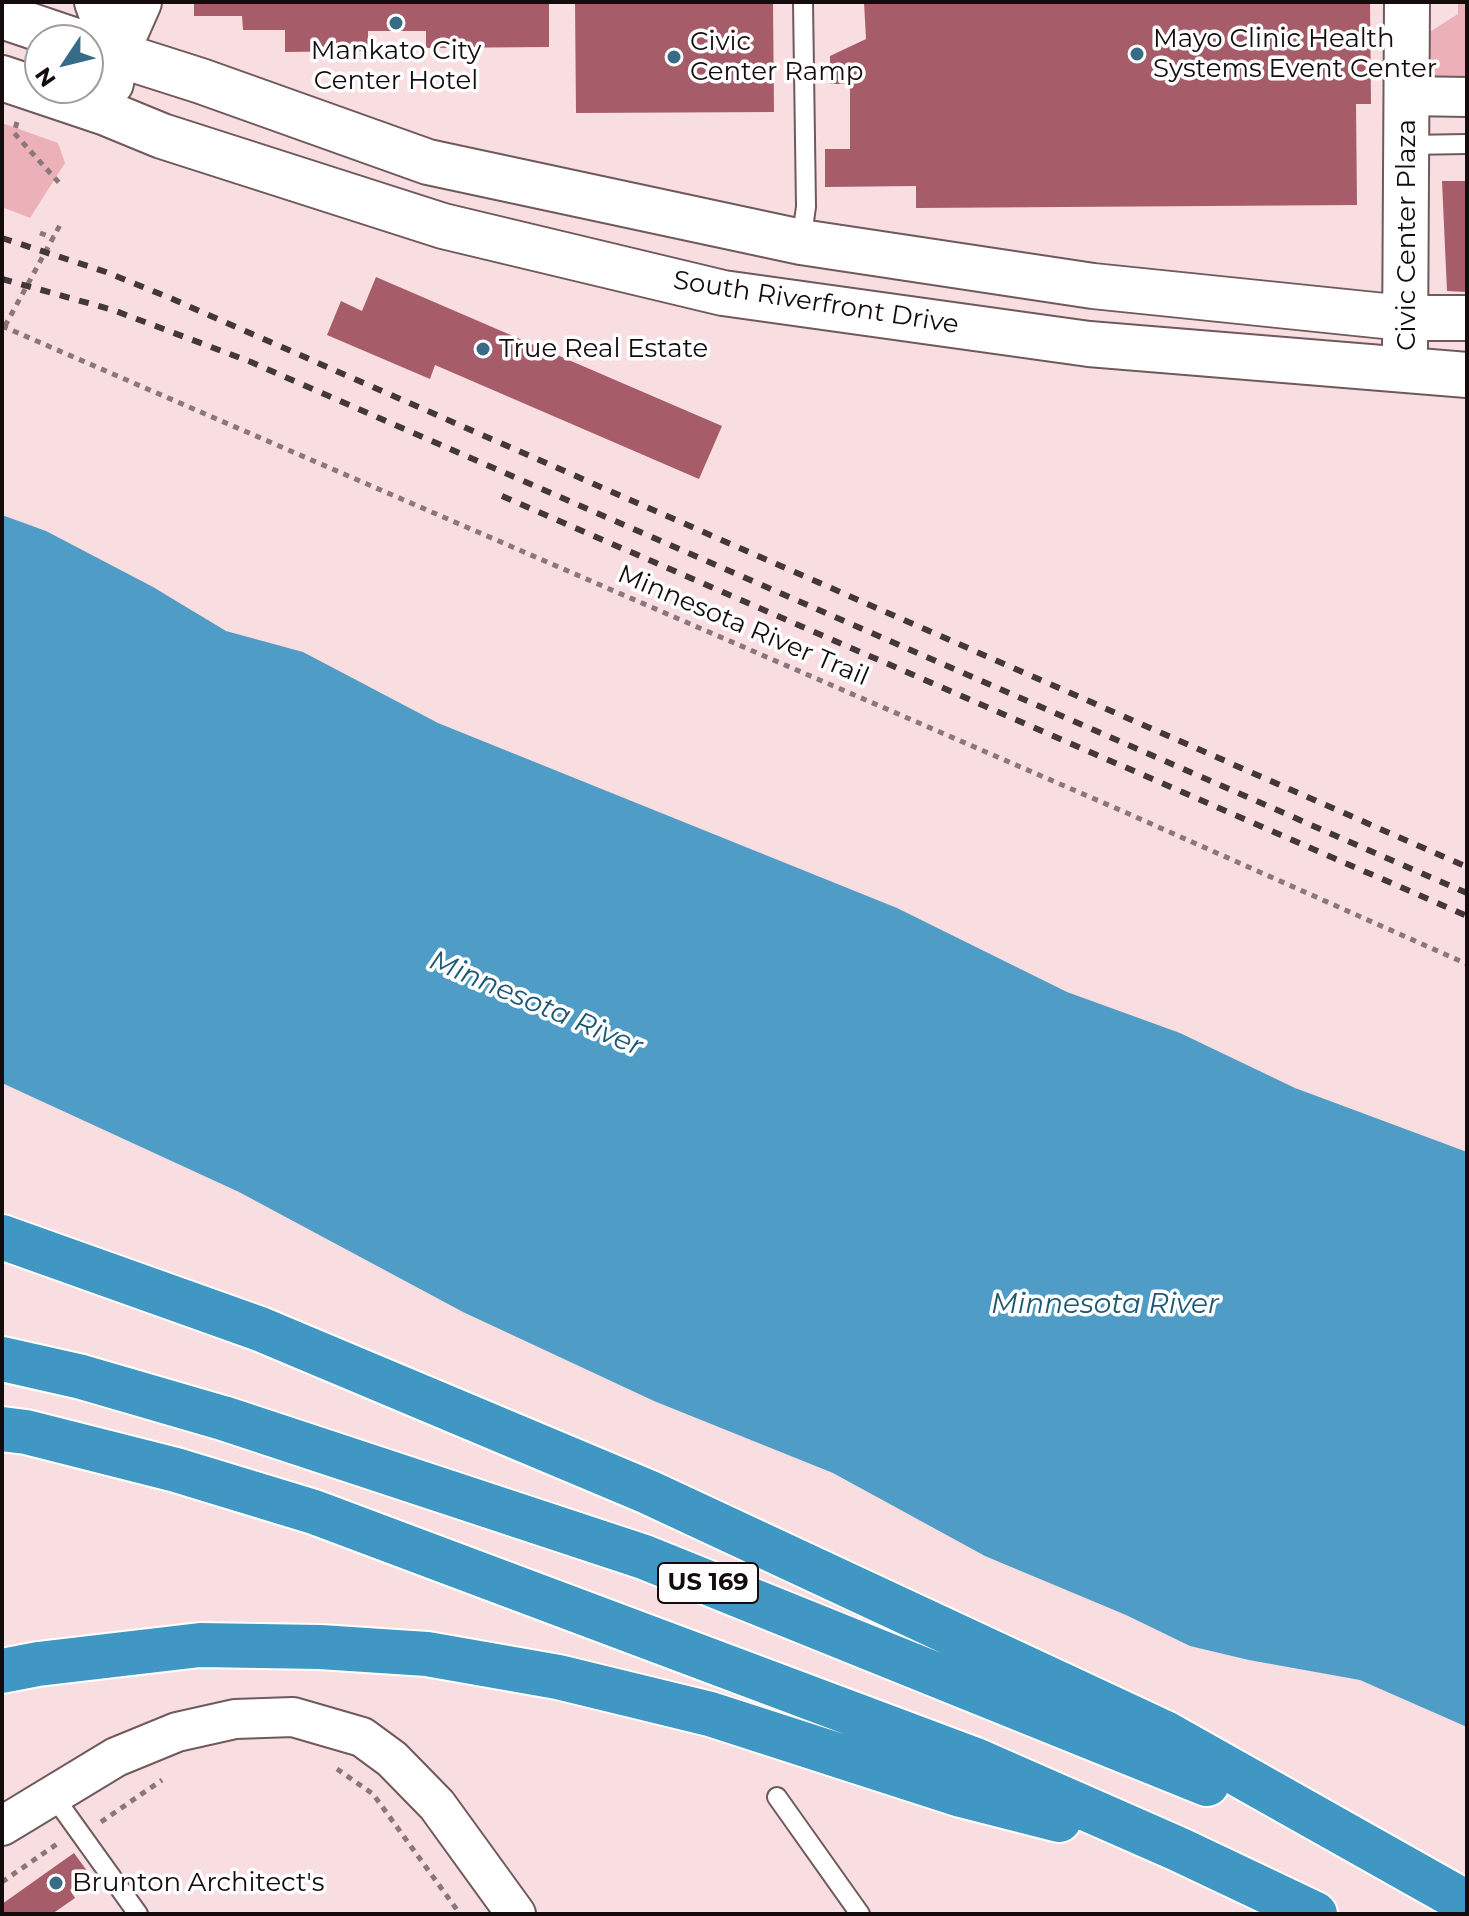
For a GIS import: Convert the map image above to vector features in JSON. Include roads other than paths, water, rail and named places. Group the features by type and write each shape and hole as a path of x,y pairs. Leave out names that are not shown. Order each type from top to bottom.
{"highway":[{"path":"2,1237 260,1329 648,1492 1165,1733 1393,1863"},
{"name":"US 169","path":"2,1359 82,1377 223,1418 644,1557 1157,1763 1393,1863 1467,1903"},
{"name":"US 169","path":"2,1429 26,1432 176,1470 314,1512 973,1759 1178,1849 1315,1914"},
{"path":"2,1671 200,1645 320,1647 427,1654 558,1677 710,1714 961,1795 1178,1849"}],"main road":[{"path":"97,2 99,24"},
{"path":"104,46 139,2"},
{"name":"Civic Center Plaza","path":"1406,372 1407,2"},
{"path":"2,16 26,24"},
{"path":"104,50 428,162 801,242 1093,286 1404,318 1467,318"},
{"name":"South Riverfront Drive","path":"2,78 106,113 162,136 443,226 723,293 1089,344 1467,375"},
{"path":"104,81 106,113"}],"street":[{"path":"1407,96 1467,97"},
{"path":"2,1826 116,1757 177,1732 235,1719 293,1717 362,1737 392,1759 437,1805 516,1914"}],"lane":[{"path":"801,242 806,207 803,2"},
{"path":"1407,145 1467,144"},
{"path":"52,1794 138,1914"},
{"path":"777,1797 860,1914"}],"water":[{"name":"Minnesota River","path":"2,515 46,531 153,587 226,631 303,652 438,723 897,908 1067,992 1180,1033 1295,1088 1467,1152 1467,1727 1360,1680 1190,1646 1126,1615 985,1556 833,1473 654,1401 463,1312 239,1192 2,1083"}],"railway":[{"path":"2,238 106,272 170,298 1467,867"},
{"path":"2,279 113,310 251,362 1467,893"},
{"path":"502,496 1467,916"}],"place":[{"name":"Mankato City Center Hotel","path":"396,23"},
{"name":"Mayo Clinic Health Systems Event Center","path":"1137,54"},
{"name":"Civic Center Ramp","path":"674,57"},
{"name":"True Real Estate","path":"483,349"},
{"name":"Brunton Architect's","path":"56,1883"}]}
